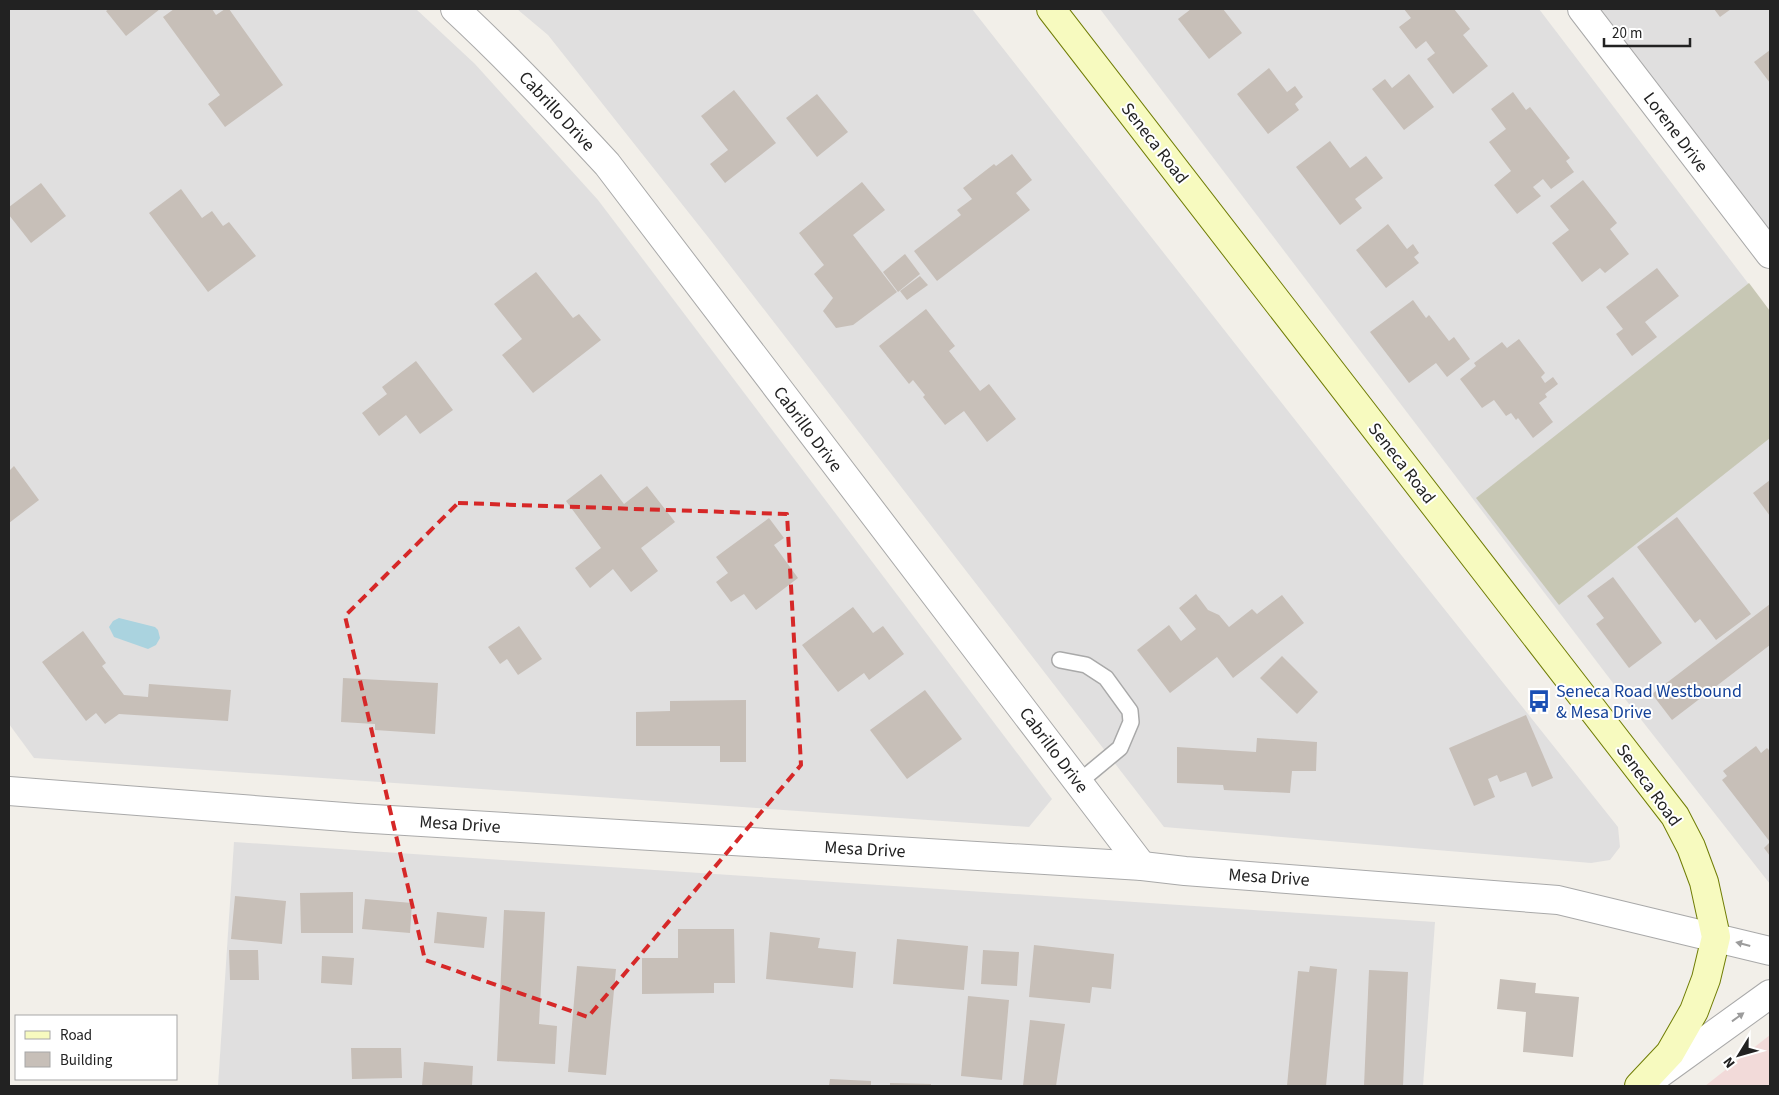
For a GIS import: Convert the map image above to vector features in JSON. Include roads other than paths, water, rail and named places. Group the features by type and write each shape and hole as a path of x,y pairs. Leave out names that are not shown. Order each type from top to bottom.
{"main road":[{"name":"Seneca Road","path":"1051,9 1675,816 1691,847 1704,882 1716,937"},
{"path":"1640,1086 1670,1053 1694,1011 1706,979 1716,937"}],"street":[{"name":"Cabrillo Drive","path":"455,9 543,94 607,164 1142,866"},
{"name":"Lorene Drive","path":"1582,9 1770,254"},
{"name":"Mesa Drive","path":"10,790 357,818 1142,866 1558,900 1770,951"},
{"path":"1640,1086 1770,994"}],"lane":[{"path":"1060,660 1086,665 1106,678 1130,711 1131,722 1120,748 1079,782"}],"water":[{"path":"119,618 155,627 160,638 156,645 148,649 114,637 109,627 113,621"}],"place":[{"name":"Seneca Road Westbound & Mesa Drive","path":"1539,701"}]}
